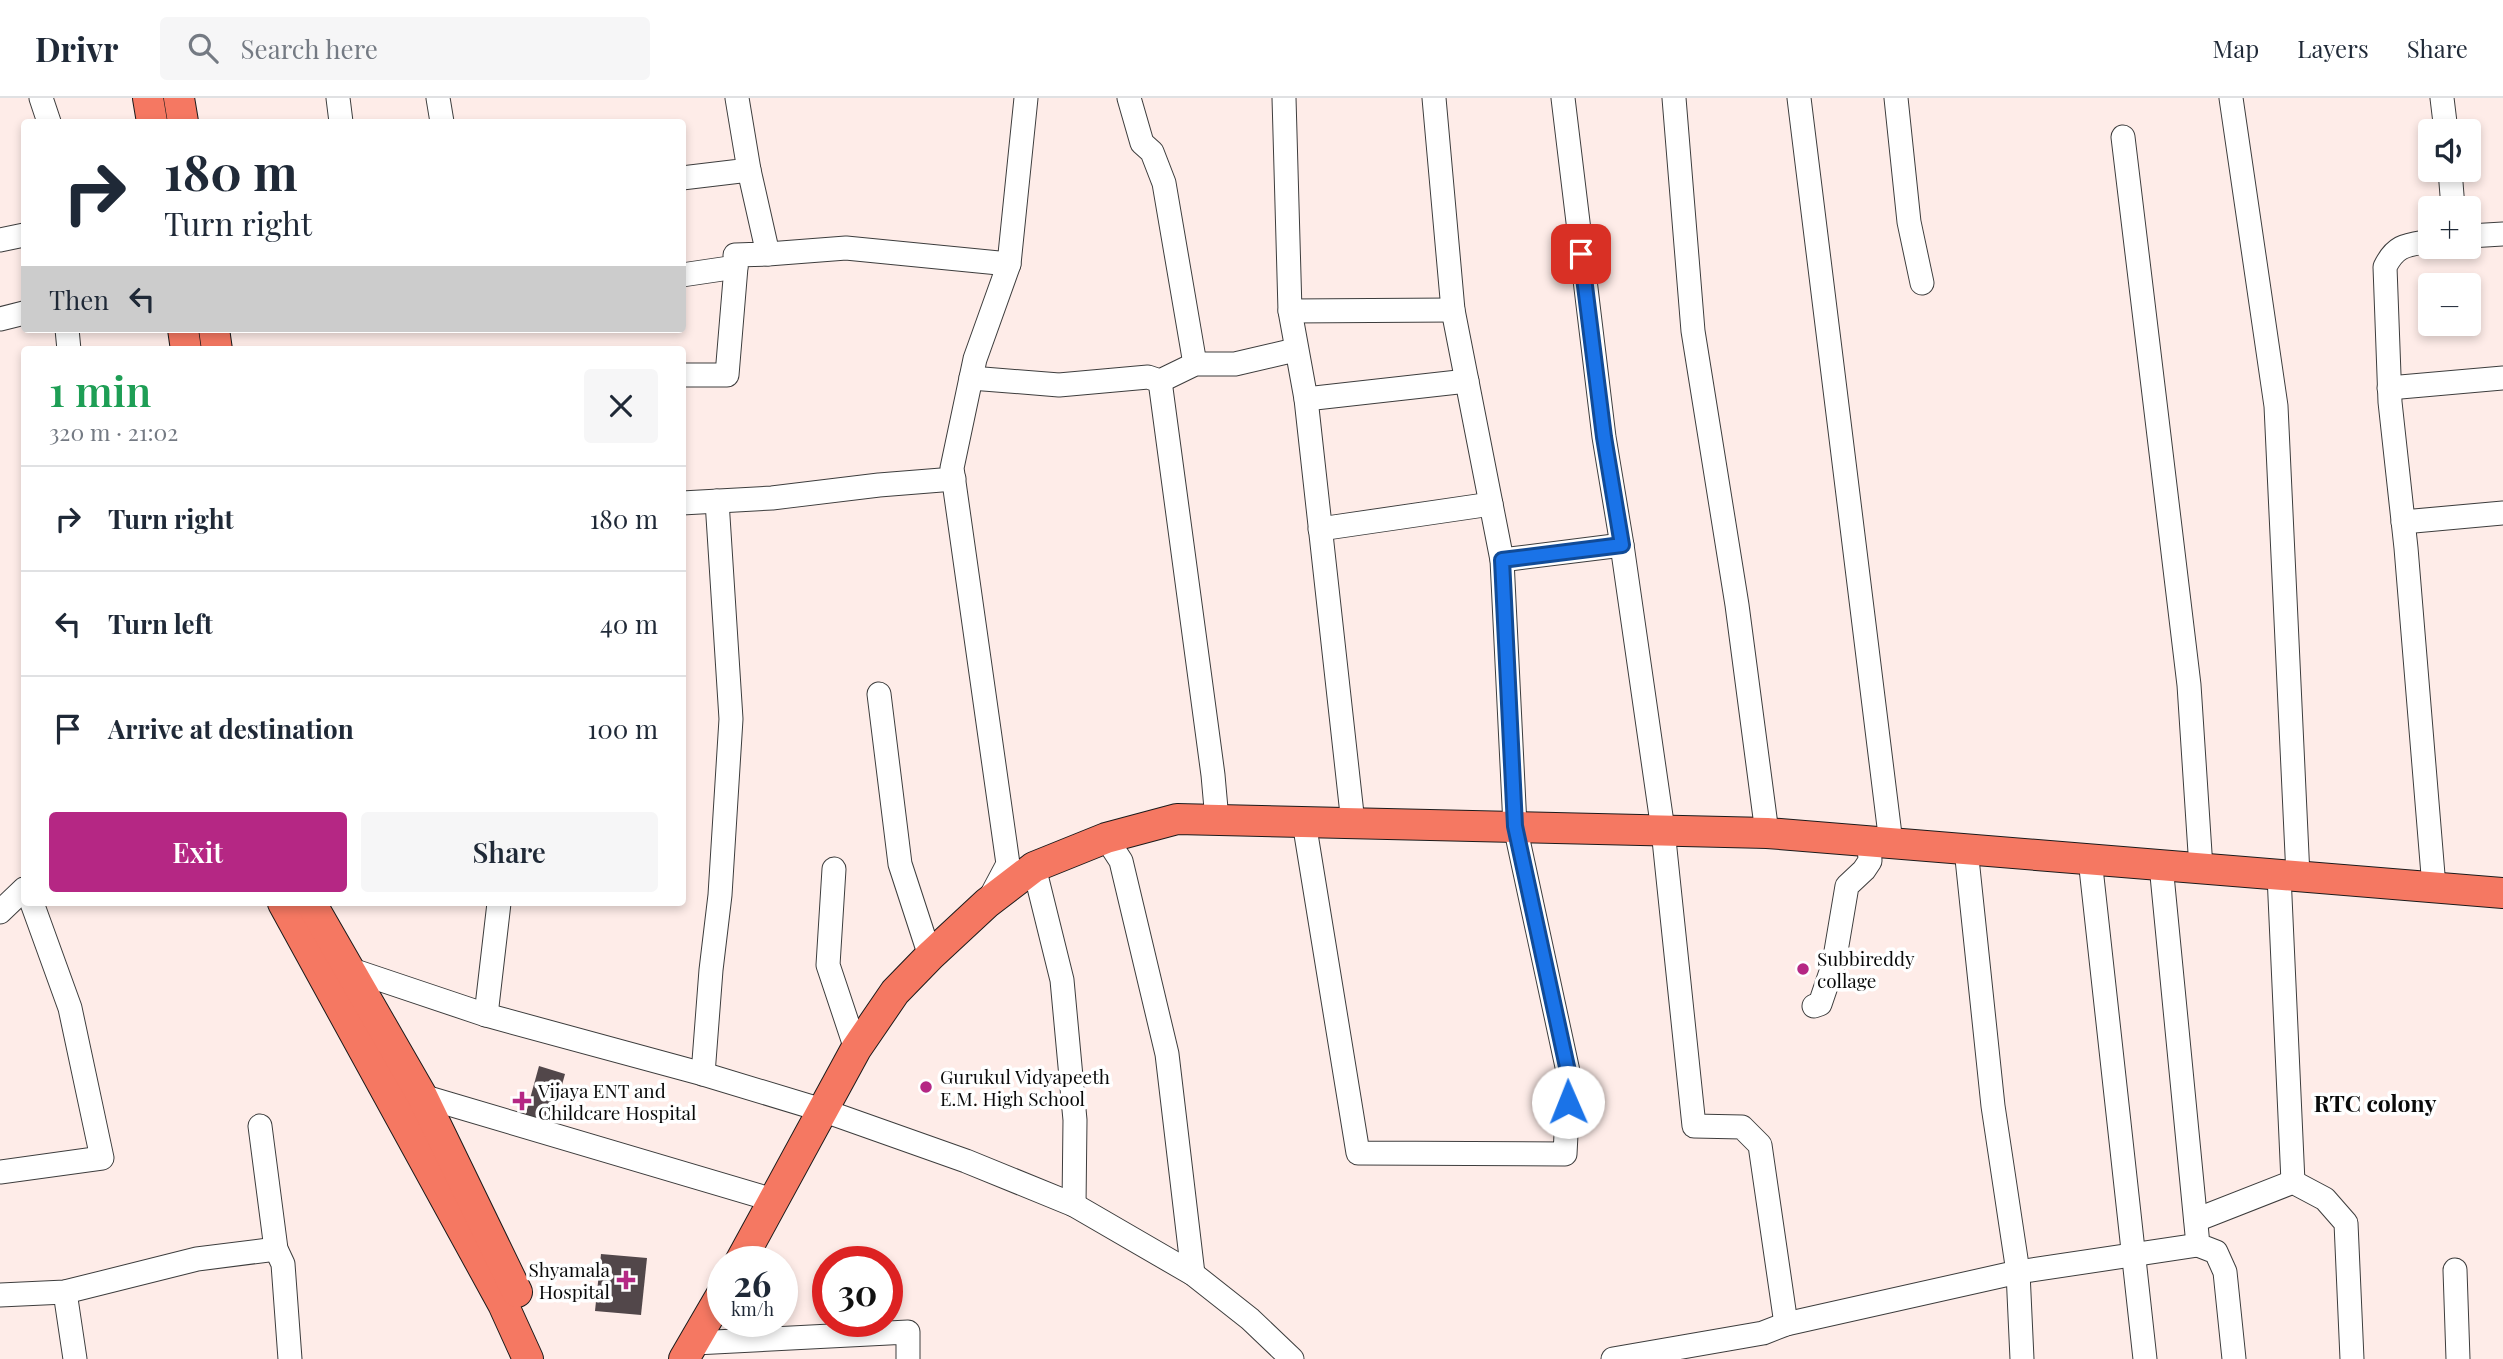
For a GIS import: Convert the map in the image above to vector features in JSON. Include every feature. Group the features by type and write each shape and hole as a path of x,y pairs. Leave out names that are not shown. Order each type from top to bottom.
{"main road":[{"path":"148,98 152,119"},
{"path":"179,98 182,119"},
{"path":"749,1246 856,1049 895,992 930,956 987,903 1034,867 1106,838 1177,819 1767,832 2503,892"},
{"path":"285,906 422,1096 515,1309 528,1359"},
{"path":"312,906 333,970 363,1046 515,1309 548,1359"},
{"path":"689,1351 707,1320"}],"street":[{"path":"41,98 48,119"},
{"path":"338,98 341,119"},
{"path":"438,98 442,119"},
{"path":"737,98 749,170 768,254"},
{"path":"987,903 1008,864 952,468 975,359 1009,264 1026,98"},
{"path":"1129,98 1142,143 1152,152 1164,183 1195,364"},
{"path":"1284,98 1290,311 1306,399 1353,823"},
{"path":"1304,822 1358,1153 1565,1154 1569,1076 1515,826 1502,560 1453,310 1434,98"},
{"path":"1563,98 1604,437 1663,830 1694,1126 1742,1127 1760,1145 1786,1324"},
{"path":"1674,98 1693,331 1737,605 1767,832"},
{"path":"1799,98 1880,842 1864,870 1847,886 1834,963 1821,1003 1814,1006"},
{"path":"1896,98 1909,222 1922,283"},
{"path":"2231,98 2276,406 2293,1182"},
{"path":"2442,98 2445,119"},
{"path":"2123,137 2189,685 2202,868"},
{"path":"686,178 749,170"},
{"path":"2481,235 2503,234"},
{"path":"0,240 21,236"},
{"path":"2418,244 2405,246 2392,253 2385,267 2389,388 2434,887"},
{"path":"686,375 727,376 735,255 846,248 1009,264"},
{"path":"686,274 736,268"},
{"path":"1290,311 1453,310"},
{"path":"0,318 21,314"},
{"path":"971,378 1059,384 1148,377 1160,381 1195,364 1235,364 1295,350"},
{"path":"2389,388 2503,378"},
{"path":"1160,381 1217,820"},
{"path":"1306,399 1467,381"},
{"path":"686,503 772,498 954,479"},
{"path":"704,1074 711,970 720,895 731,719 717,501"},
{"path":"1320,529 1491,505"},
{"path":"2403,522 2503,513"},
{"path":"1502,560 1622,545"},
{"path":"880,694 900,864 930,956"},
{"path":"1106,838 1121,861 1167,1054 1193,1274"},
{"path":"1966,849 1993,1105 2018,1272 2022,1359"},
{"path":"2090,859 2145,1359"},
{"path":"2161,865 2198,1245"},
{"path":"1034,867 1062,980 1074,1120 1074,1205"},
{"path":"834,869 828,965 856,1049"},
{"path":"0,912 21,892"},
{"path":"0,1171 102,1158 70,1008 33,906"},
{"path":"486,1015 499,906"},
{"path":"333,970 704,1074 822,1110 966,1161 1074,1205 1193,1274 1250,1320 1292,1359"},
{"path":"422,1096 773,1200"},
{"path":"260,1126 276,1249 283,1265 290,1359"},
{"path":"2196,1220 2293,1182 2325,1199 2346,1223 2353,1359"},
{"path":"1613,1359 1763,1333 1786,1324 2018,1272 2198,1245 2216,1252 2225,1272 2234,1359"},
{"path":"0,1295 65,1292 197,1259 276,1249"},
{"path":"2455,1270 2458,1359"},
{"path":"65,1292 75,1359"},
{"path":"689,1351 908,1332 908,1359"}],"building":[{"path":"539,1066 565,1074 551,1124 525,1117"},
{"path":"601,1254 647,1258 641,1315 595,1311"}],"place":[{"name":"Subbireddy collage","path":"1803,969"},
{"name":"Gurukul Vidyapeeth E.M. High School","path":"926,1087"},
{"name":"Vijaya ENT and Childcare Hospital","path":"522,1101"},
{"name":"Shyamala Hospital","path":"626,1280"}],"district":[{"name":"RTC colony","path":"2375,1102"}],"route":[{"path":"1568,1102 1569,1076 1515,826 1502,560 1622,545 1604,437 1581,254"}]}
